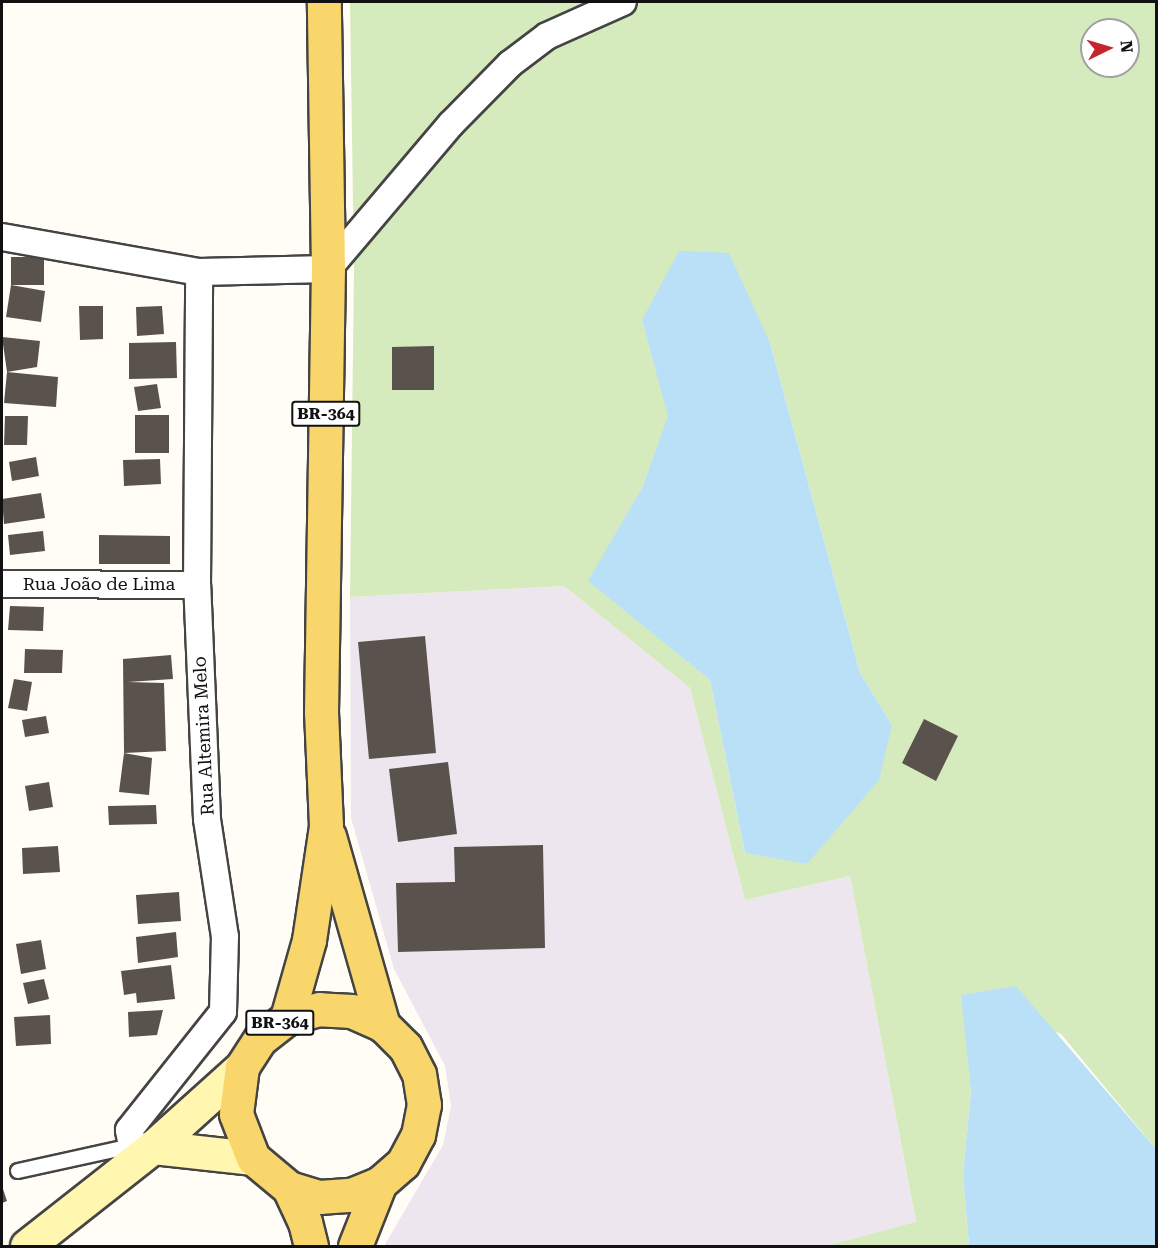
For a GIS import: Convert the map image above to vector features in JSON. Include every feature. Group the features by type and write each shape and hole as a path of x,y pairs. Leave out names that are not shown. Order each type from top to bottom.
{"main road":[{"name":"BR-364","path":"287,1018 309,940 326,826 321,712 328,270 324,2"},
{"name":"BR-364","path":"326,826 383,1025"},
{"name":"BR-364","path":"288,1188 319,1197 351,1196 380,1183 403,1163 418,1136 424,1105 419,1074 405,1047 383,1025 352,1011 330,1010 287,1018 260,1039 242,1067 236,1114 253,1158 288,1188 305,1222 311,1246"},
{"path":"27,1246 143,1146 242,1067"},
{"path":"143,1146 253,1158"},
{"name":"BR-364","path":"355,1246 380,1183"}],"street":[{"path":"2,237 199,272 328,270 451,124 510,64 547,36 623,2"},
{"name":"Rua Altemira Melo","path":"143,1146 129,1130 223,1012 225,937 207,819 197,585 199,272"},
{"name":"Rua João de Lima","path":"2,584 197,585"}],"lane":[{"path":"18,1171 143,1146"}],"shaded area":[{"path":"564,586 690,688 745,900 850,876 916,1223 826,1246 384,1246 443,1145 451,1106 445,1066 394,969 351,818 350,597"}],"green space":[{"path":"350,2 1156,2 1156,1149 1061,1034 962,996 971,1092 963,1174 969,1246 826,1246 916,1222 850,876 745,900 690,688 564,586 350,597 354,269","holes":["642,320 770,343 860,673 892,725 745,853 710,680 589,581 643,486 669,416"]}],"water":[{"path":"679,251 729,253 770,343 860,673 892,725 879,780 807,864 745,853 710,680 588,581 643,486 668,416 642,320"},
{"path":"1016,986 1156,1149 1156,1246 969,1246 963,1174 971,1092 961,995"}],"building":[{"path":"11,257 44,257 44,285 11,285"},
{"path":"11,285 45,291 41,322 6,317"},
{"path":"79,306 103,306 103,339 80,340"},
{"path":"162,306 164,334 137,336 136,307"},
{"path":"2,337 40,341 37,367 7,372"},
{"path":"176,342 177,378 129,379 129,343"},
{"path":"434,346 434,390 392,390 392,347"},
{"path":"7,372 58,377 56,407 4,403"},
{"path":"157,384 161,408 138,411 134,387"},
{"path":"135,415 169,415 169,453 135,453"},
{"path":"5,416 28,416 27,445 4,445"},
{"path":"36,457 39,476 12,481 9,462"},
{"path":"160,459 161,484 124,486 123,460"},
{"path":"41,493 45,518 4,524 2,499"},
{"path":"43,531 45,551 10,555 8,535"},
{"path":"99,535 170,536 170,564 99,564"},
{"path":"10,606 44,607 43,631 8,630"},
{"path":"425,636 436,753 369,759 358,642"},
{"path":"25,649 63,650 62,673 24,673"},
{"path":"171,655 173,679 128,682 164,683 166,751 124,753 123,659"},
{"path":"14,679 32,682 27,711 8,708"},
{"path":"46,716 49,733 25,737 22,720"},
{"path":"924,719 958,736 936,781 902,763"},
{"path":"124,753 152,758 149,795 119,792"},
{"path":"448,762 457,834 398,842 389,769"},
{"path":"49,782 53,807 29,811 25,786"},
{"path":"156,805 157,824 109,825 108,806"},
{"path":"543,845 545,948 398,952 396,883 455,882 454,847"},
{"path":"58,846 60,872 23,874 22,848"},
{"path":"179,892 181,921 138,924 136,895"},
{"path":"176,932 178,957 138,963 136,937"},
{"path":"41,940 46,969 21,974 16,944"},
{"path":"171,965 175,999 137,1003 136,993 124,995 121,971"},
{"path":"44,979 49,999 28,1004 23,983"},
{"path":"163,1010 157,1035 129,1037 128,1012"},
{"path":"50,1015 51,1044 16,1046 14,1017"},
{"path":"2,1186 7,1201 2,1203"}]}
